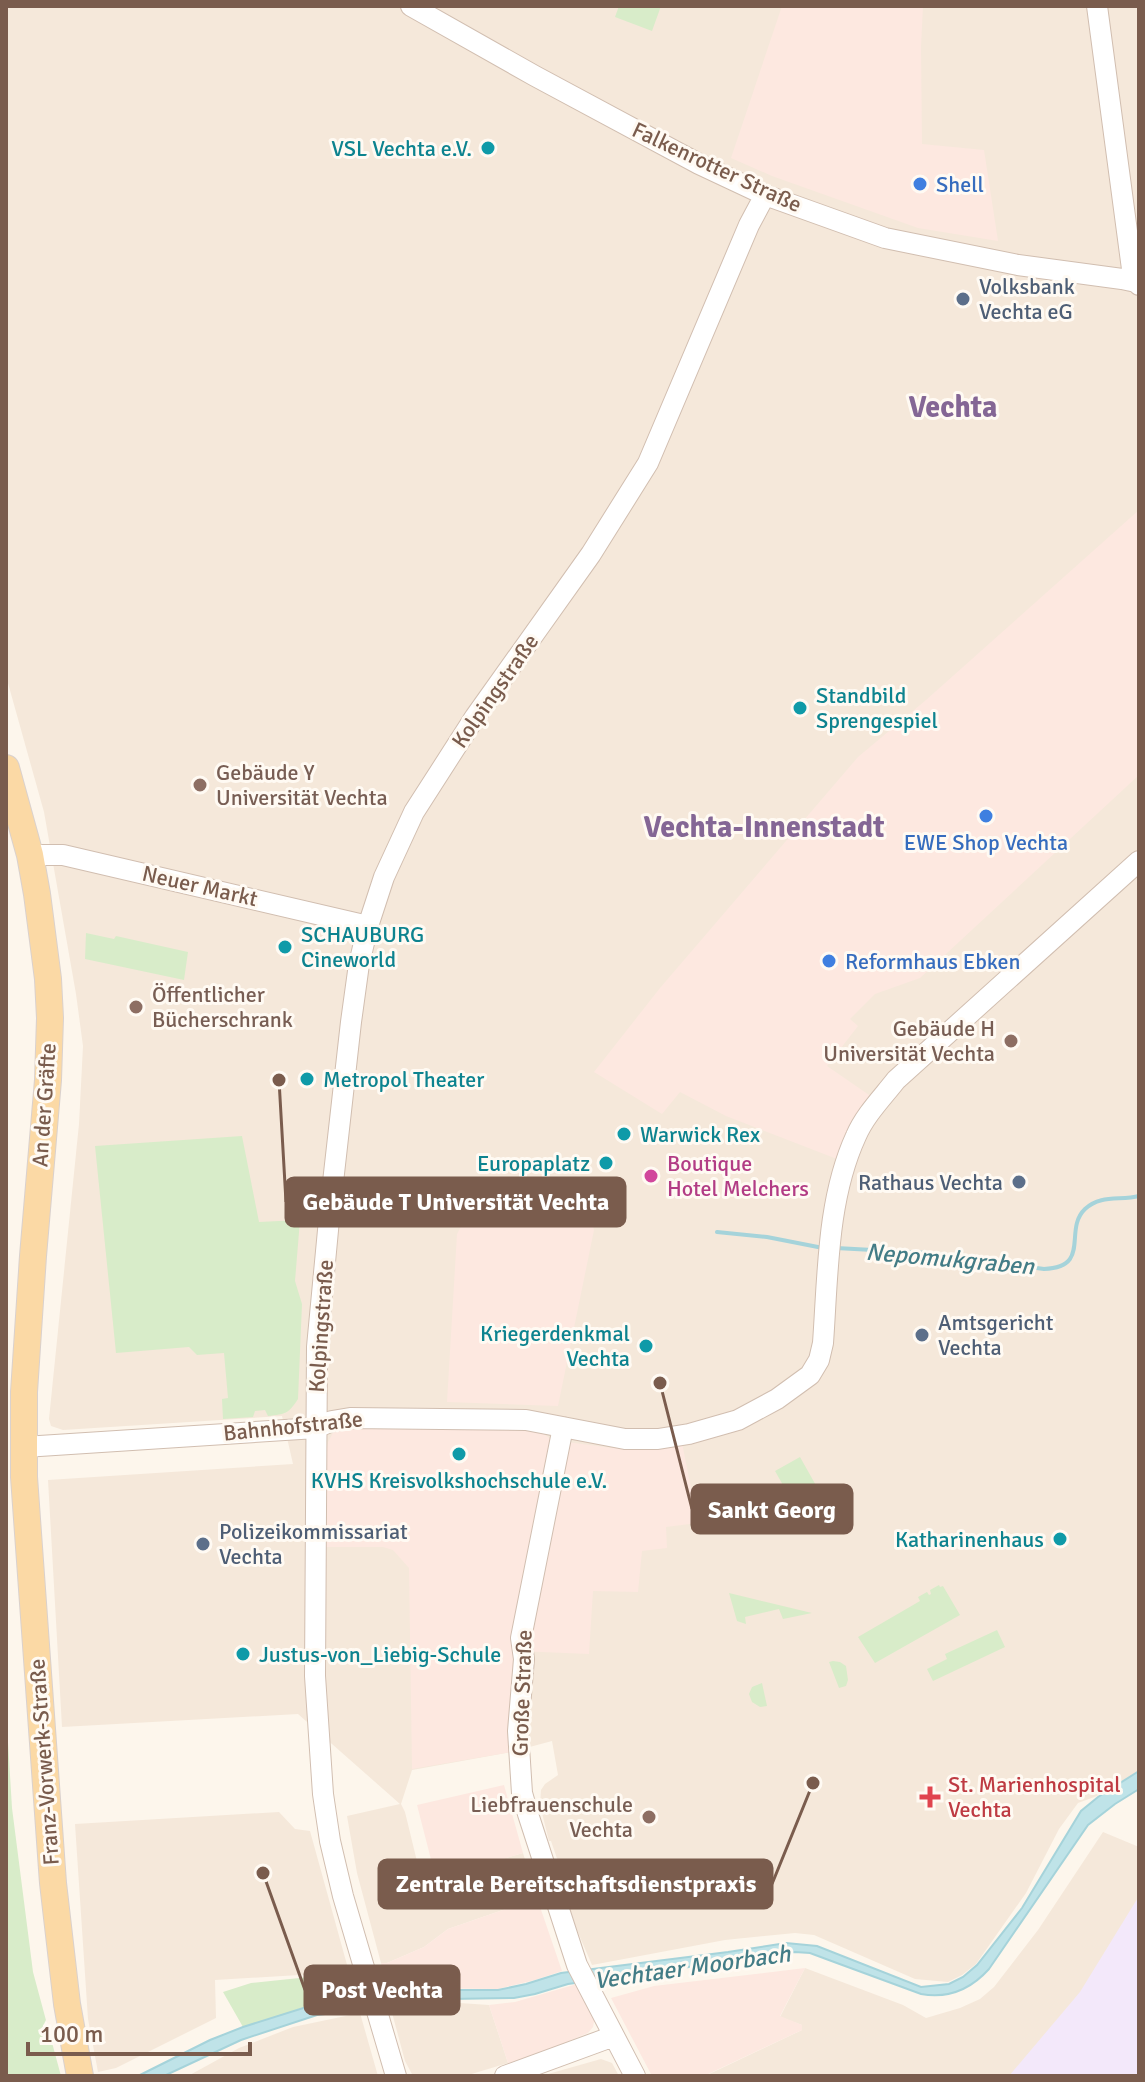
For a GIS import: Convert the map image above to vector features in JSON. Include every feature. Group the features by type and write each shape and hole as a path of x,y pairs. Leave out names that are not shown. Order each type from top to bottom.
{"main road":[{"name":"An der Gräfte","path":"6,768 30,855 43,932 50,1018 24,1392 24,1447"},
{"name":"Franz-Vorwerk-Straße","path":"24,1447 37,1680 53,1883 67,2004 80,2076"}],"street":[{"name":"Falkenrotter Straße","path":"411,6 671,149 765,195 885,238 1018,265 1138,284"},
{"path":"1097,6 1132,269 1138,284"},
{"name":"Kolpingstraße","path":"396,2076 330,1841 323,1794 315,1676 317,1347 359,964 384,877 414,812 475,717 591,554 648,463 749,225 765,195"},
{"name":"Neuer Markt","path":"30,855 63,855 368,926"},
{"name":"Bahnhofstraße","path":"24,1447 316,1428 350,1418 526,1420 625,1439 658,1439 689,1434 738,1420 777,1399 810,1375 819,1360 837,1195 844,1165 867,1116 896,1080 1139,861"},
{"name":"Große Straße","path":"563,1427 521,1638 524,1659 518,1731 522,1793 577,1965 635,2076"},
{"path":"505,2076 614,2036"}],"shaded area":[{"path":"6,6 1139,6 1139,1771 1097,1796 1078,1803 1059,1829 1026,1893 976,1964 948,1982 915,1979 814,1935 795,1933 725,1940 592,1965 567,1907 572,1902 549,1841 540,1805 541,1790 558,1775 552,1741 511,1752 412,1770 401,1804 422,1882 523,1853 537,1898 448,1929 424,1947 381,1963 357,1873 347,1816 400,1804 298,1714 62,1727 48,1480 293,1464 282,1416 63,1430 51,1426 49,1419 79,1124 83,1046 44,812 6,676"},
{"path":"782,6 923,6 922,144 984,150 998,241 918,228 772,176 731,158"},
{"path":"1139,510 1139,775 920,978 875,994 850,1019 858,1026 827,1066 872,1097 837,1159 726,1116 680,1092 662,1114 594,1072 660,988 858,757"},
{"path":"484,1202 579,1216 593,1226 558,1406 447,1402 457,1234 463,1223 478,1216"},
{"path":"352,1426 525,1428 541,1432 552,1440 612,1448 682,1443 698,1523 666,1527 667,1548 642,1551 638,1592 593,1591 589,1654 517,1651 511,1752 412,1769 409,1568 393,1550 383,1547 325,1547 323,1475 328,1442 333,1433"},
{"path":"504,1785 523,1853 436,1879 417,1805"},
{"path":"279,1812 295,1829 310,1831 349,1972 215,1980 216,2018 116,2068 98,2072 88,2019 75,1824"},
{"path":"1103,1832 1139,1847 1139,2076 705,2076 802,2030 802,2025 780,2017 805,1968 903,2005 926,2018 980,1999 994,1987 1038,1930"},
{"path":"1139,1896 1139,2076 1009,2076 1080,1992"},
{"path":"537,1898 562,1971 498,1989 411,1988 387,1991 381,1963 424,1947 448,1929"},
{"path":"805,1968 780,2016 802,2025 802,2030 704,2076 652,2076 611,1998 654,1986"},
{"path":"577,1984 595,2016 588,2033 508,2063 489,2005 515,2002"},
{"path":"445,2002 489,2005 508,2063 465,2076 413,2076 405,2061 391,2009"},
{"path":"360,2013 378,2076 188,2076 239,2048 293,2027"},
{"path":"601,2059 612,2063 619,2076 541,2076"}],"green space":[{"path":"619,6 661,6 652,31 615,17"},
{"path":"86,933 114,939 116,936 188,952 184,980 85,959"},
{"path":"242,1136 259,1222 300,1220 295,1281 302,1304 298,1399 283,1414 268,1416 265,1410 255,1411 253,1417 223,1419 222,1399 228,1398 224,1353 197,1355 189,1347 116,1353 95,1146"},
{"path":"800,1457 831,1512 806,1526 775,1471"},
{"path":"943,1586 960,1615 875,1663 858,1637 920,1601 918,1597 927,1592 931,1594 930,1590"},
{"path":"729,1593 812,1613 783,1619 779,1609 745,1617 746,1624 737,1621"},
{"path":"997,1630 1005,1647 933,1681 927,1669 947,1659 945,1654"},
{"path":"829,1662 846,1666 846,1686 839,1688"},
{"path":"762,1683 767,1706 760,1707 752,1702 749,1694 752,1687"},
{"path":"6,1709 12,1808 33,1972 61,2076 6,2076"},
{"path":"347,1973 355,1996 332,1999 243,2027 223,1992 251,1983"}],"water":[{"path":"1139,1771 1139,1789 1088,1825 989,1969 975,1982 950,1994 921,1994 810,1953 795,1952 568,1984 514,1998 449,1999 317,2015 241,2040 164,2076 138,2076 210,2040 332,1999 433,1990 498,1990 561,1973 786,1943 817,1946 921,1987 949,1984 977,1965 1022,1908 1081,1811"}],"waterway":[{"name":"Nepomukgraben","path":"476,1184 505,1183 514,1186"},
{"path":"349,1208 440,1192"},
{"name":"Nepomukgraben","path":"836,1248 928,1253 1044,1269 1059,1267 1068,1262 1072,1255 1076,1227 1085,1209 1098,1201 1139,1196"},
{"name":"Nepomukgraben","path":"717,1232 767,1237 823,1248"}],"place":[{"name":"VSL Vechta e.V.","path":"488,148"},
{"name":"Shell","path":"920,184"},
{"name":"Volksbank Vechta eG","path":"963,299"},
{"name":"Standbild Sprengespiel","path":"800,708"},
{"name":"Gebäude Y Universität Vechta","path":"200,785"},
{"name":"EWE Shop Vechta","path":"986,816"},
{"name":"SCHAUBURG Cineworld","path":"285,947"},
{"name":"Reformhaus Ebken","path":"829,961"},
{"name":"Öffentlicher Bücherschrank","path":"136,1007"},
{"name":"Gebäude H Universität Vechta","path":"1011,1041"},
{"name":"Metropol Theater","path":"307,1079"},
{"name":"Gebäude T Universität Vechta","path":"279,1080"},
{"name":"Warwick Rex","path":"624,1134"},
{"name":"Europaplatz","path":"606,1163"},
{"name":"Boutique Hotel Melchers","path":"651,1176"},
{"name":"Rathaus Vechta","path":"1019,1182"},
{"name":"Amtsgericht Vechta","path":"922,1335"},
{"name":"Kriegerdenkmal Vechta","path":"646,1346"},
{"name":"Sankt Georg","path":"660,1383"},
{"name":"KVHS Kreisvolkshochschule e.V.","path":"459,1454"},
{"name":"Katharinenhaus","path":"1060,1539"},
{"name":"Polizeikommissariat Vechta","path":"203,1544"},
{"name":"Justus-von_Liebig-Schule","path":"243,1654"},
{"name":"Zentrale Bereitschaftsdienstpraxis","path":"813,1783"},
{"name":"St. Marienhospital Vechta","path":"930,1797"},
{"name":"Liebfrauenschule Vechta","path":"649,1817"},
{"name":"Post Vechta","path":"263,1873"}],"district":[{"name":"Vechta","path":"953,407"},
{"name":"Vechta-Innenstadt","path":"764,827"}],"water label":[{"name":"Vechtaer Moorbach","path":"692,1967"}]}
